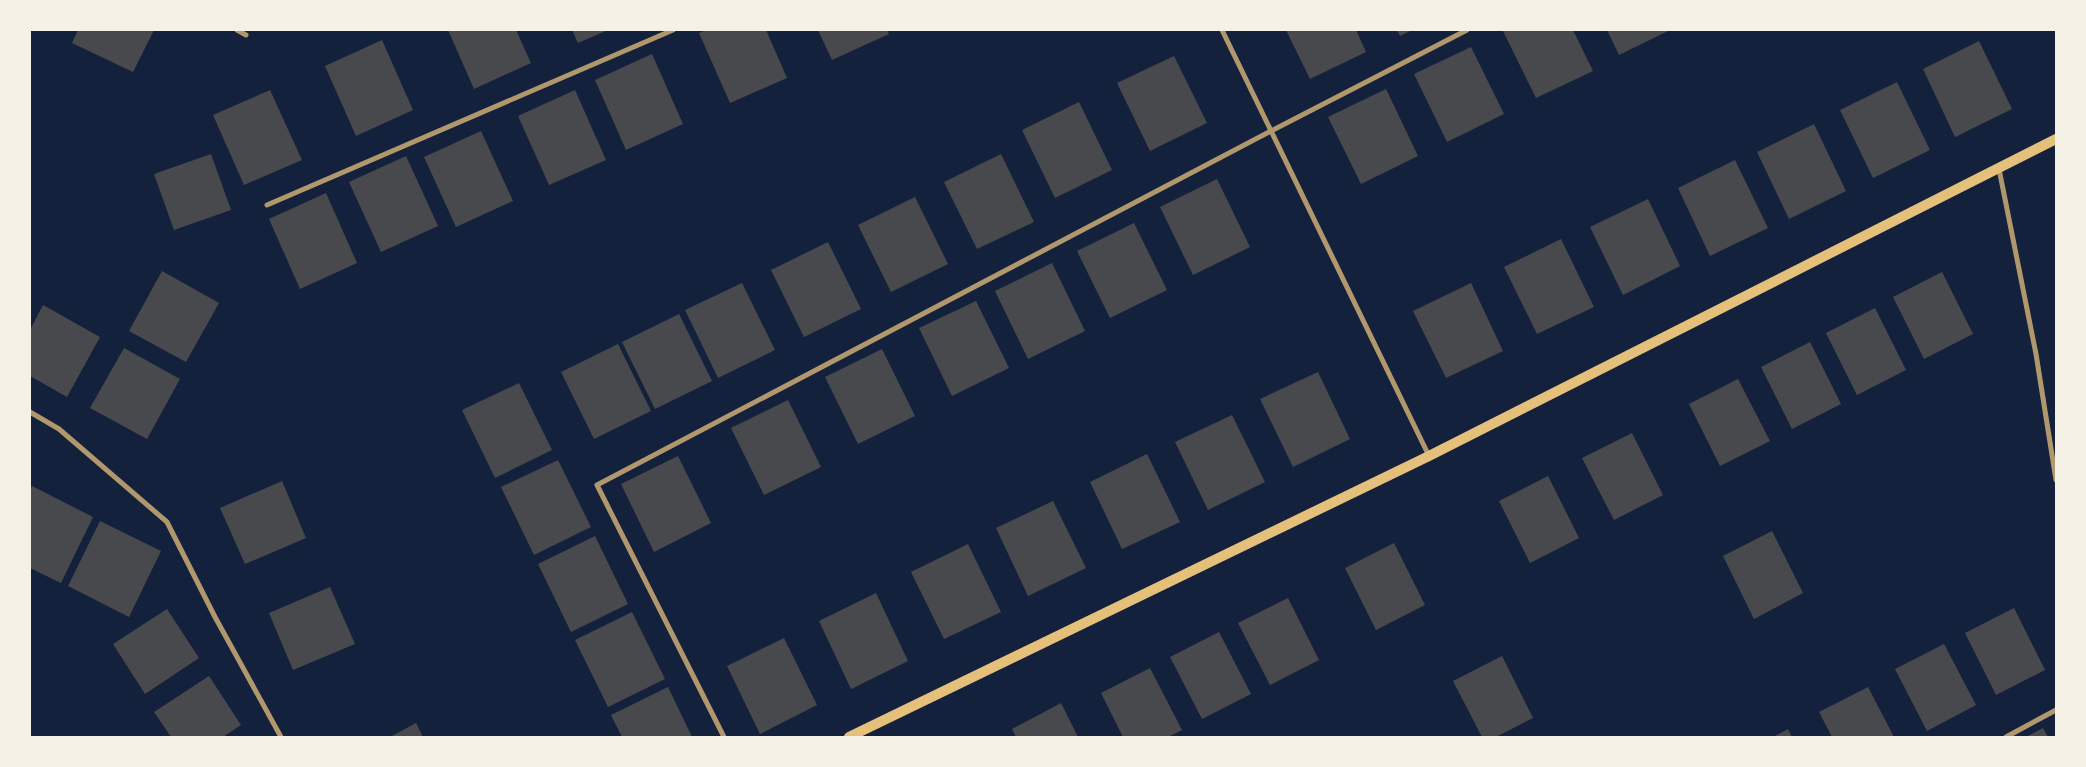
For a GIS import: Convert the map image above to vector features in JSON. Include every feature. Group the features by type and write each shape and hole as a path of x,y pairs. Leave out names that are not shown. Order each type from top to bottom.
{"main road":[{"path":"849,737 1430,456 2056,139"}],"street":[{"path":"237,30 246,34"},
{"path":"268,205 673,30"},
{"path":"1222,30 1430,456"},
{"path":"724,737 596,485 1467,30"},
{"path":"1999,168 2036,354 2056,480"},
{"path":"30,412 59,429 167,522 215,616 281,737"},
{"path":"2006,737 2056,710"}],"building":[{"path":"78,30 154,30 133,72 72,43"},
{"path":"448,30 516,30 531,63 474,89"},
{"path":"572,30 608,30 578,43"},
{"path":"706,30 766,30 787,78 730,103 699,33"},
{"path":"818,30 887,30 889,34 832,60"},
{"path":"1286,30 1356,30 1366,52 1310,79"},
{"path":"1397,30 1412,30 1400,36"},
{"path":"1573,30 1593,71 1536,98 1503,31"},
{"path":"1607,30 1670,30 1619,55"},
{"path":"382,40 413,110 356,136 325,66"},
{"path":"1979,41 2012,109 1955,137 1923,69"},
{"path":"1471,47 1504,114 1447,142 1414,74"},
{"path":"652,54 683,124 626,150 595,80"},
{"path":"1174,56 1207,123 1150,151 1117,83"},
{"path":"1897,82 1930,150 1873,178 1840,110"},
{"path":"1386,89 1418,156 1361,184 1328,117"},
{"path":"270,90 302,160 244,185 213,115"},
{"path":"575,90 606,160 549,185 518,116"},
{"path":"1079,102 1112,170 1055,198 1022,130"},
{"path":"1814,124 1846,191 1789,219 1757,152"},
{"path":"481,131 513,201 456,227 424,157"},
{"path":"211,154 231,210 174,230 154,174"},
{"path":"1001,154 1034,222 977,249 944,182"},
{"path":"406,156 438,226 381,252 349,182"},
{"path":"1735,160 1768,228 1710,256 1678,188"},
{"path":"1217,179 1250,247 1193,275 1160,207"},
{"path":"326,193 357,263 300,289 269,219"},
{"path":"915,197 948,264 891,292 858,225"},
{"path":"1648,199 1680,266 1623,295 1590,227"},
{"path":"1134,223 1167,290 1110,318 1077,251"},
{"path":"1561,239 1594,307 1537,334 1504,267"},
{"path":"828,242 861,309 804,337 771,270"},
{"path":"1052,263 1085,331 1028,359 995,291"},
{"path":"162,271 219,303 186,362 129,331"},
{"path":"1942,272 1973,334 1924,359 1893,297"},
{"path":"742,283 775,350 718,378 685,310"},
{"path":"1471,283 1503,351 1446,378 1413,311"},
{"path":"976,301 1009,368 952,396 919,328"},
{"path":"43,305 100,337 67,397 30,376 30,330"},
{"path":"1875,308 1906,370 1857,395 1826,333"},
{"path":"679,314 712,381 655,409 622,342"},
{"path":"1810,342 1841,404 1792,429 1761,367"},
{"path":"618,344 651,411 594,439 561,372"},
{"path":"124,348 180,379 147,439 90,408"},
{"path":"882,349 915,416 858,444 825,377"},
{"path":"1318,372 1350,439 1293,467 1260,399"},
{"path":"1738,379 1770,441 1720,466 1689,404"},
{"path":"519,383 552,450 495,478 462,410"},
{"path":"788,400 821,467 764,495 731,428"},
{"path":"1232,415 1265,482 1208,510 1175,442"},
{"path":"1632,433 1663,495 1614,520 1582,458"},
{"path":"1147,454 1180,522 1122,549 1090,482"},
{"path":"678,456 711,523 654,552 621,484"},
{"path":"558,460 591,527 534,555 501,487"},
{"path":"1548,476 1579,538 1530,563 1499,501"},
{"path":"282,481 306,538 245,564 220,508"},
{"path":"32,486 93,517 61,583 30,568 30,490"},
{"path":"1053,501 1086,568 1028,596 996,528"},
{"path":"100,521 161,551 129,617 68,586"},
{"path":"1772,531 1803,593 1754,619 1723,556"},
{"path":"595,536 628,604 571,632 538,564"},
{"path":"1394,543 1425,605 1376,630 1345,568"},
{"path":"968,544 1001,612 944,639 911,572"},
{"path":"330,587 355,644 293,670 269,613"},
{"path":"876,593 908,661 851,689 819,621"},
{"path":"1288,598 1319,660 1270,685 1238,623"},
{"path":"2014,608 2045,670 1996,695 1965,633"},
{"path":"167,609 199,658 145,694 113,644"},
{"path":"632,612 665,679 608,707 575,640"},
{"path":"1219,632 1251,694 1202,719 1170,657"},
{"path":"784,638 817,705 760,734 727,666"},
{"path":"1944,644 1976,705 1927,731 1895,669"},
{"path":"1502,656 1533,718 1496,737 1482,737 1453,681"},
{"path":"1150,668 1182,730 1168,737 1123,737 1101,693"},
{"path":"209,676 241,725 223,737 171,737 154,712"},
{"path":"668,687 692,737 622,737 611,715"},
{"path":"1868,687 1894,737 1832,737 1819,712"},
{"path":"1061,703 1078,737 1016,737 1012,729"},
{"path":"416,723 423,737 390,737"},
{"path":"2043,728 2048,737 2026,737"},
{"path":"1788,729 1792,737 1773,737"}]}
